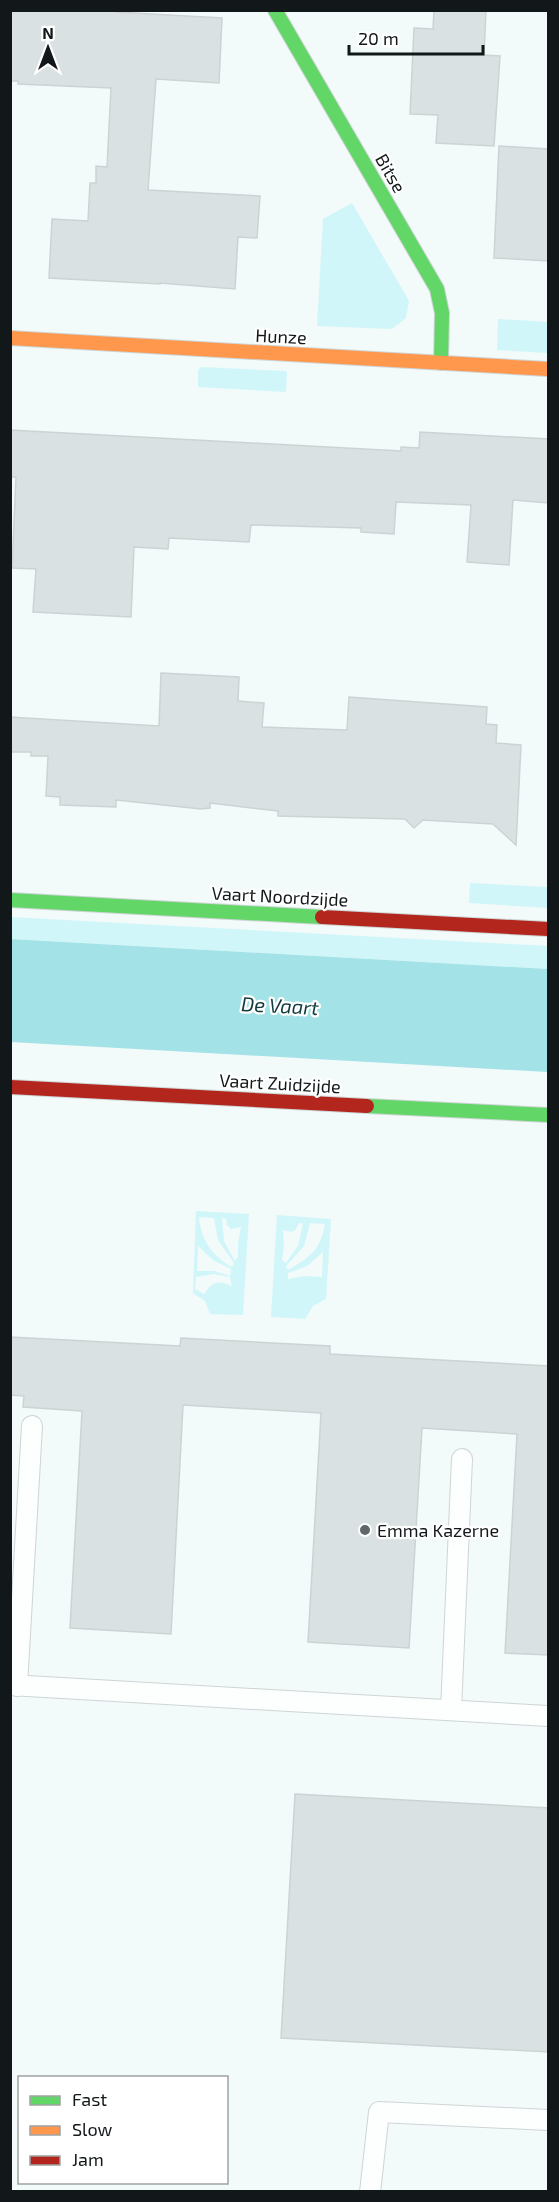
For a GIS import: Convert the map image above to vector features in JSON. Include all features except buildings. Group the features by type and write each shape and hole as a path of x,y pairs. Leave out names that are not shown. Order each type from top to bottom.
{"street":[{"name":"Bitse","path":"275,10 437,289 441,313 441,363"},
{"name":"Hunze","path":"10,338 549,369"},
{"name":"Vaart Noordzijde","path":"10,900 549,929"},
{"name":"Vaart Zuidzijde","path":"10,1087 549,1115"}],"lane":[{"path":"32,1426 14,1685 549,1716"},
{"path":"451,1710 462,1458"},
{"path":"370,2192 379,2112 549,2120"}],"shaded area":[{"path":"352,203 409,301 406,318 392,329 317,326 323,219"},
{"path":"498,319 548,322 548,353 497,350"},
{"path":"201,367 286,371 286,392 198,387 198,370"},
{"path":"470,883 548,887 548,908 469,903"},
{"path":"10,917 548,946 548,969 11,939"},
{"path":"196,1211 249,1214 243,1315 210,1314 205,1301 193,1293","holes":["199,1217 214,1218 218,1240 234,1263 232,1267 213,1252 205,1240","222,1218 226,1219 231,1229 241,1227 238,1257 235,1261 224,1241","198,1246 213,1260 231,1269 230,1276 214,1271 197,1271","214,1274 230,1277 232,1286 216,1283 210,1286 204,1294 195,1289 196,1277"]},
{"path":"277,1215 331,1219 326,1299 313,1306 305,1319 271,1317","holes":["299,1223 303,1224 298,1246 286,1263 282,1260 283,1230 292,1232","310,1223 325,1224 320,1241 313,1252 288,1270 286,1266 304,1246","323,1252 322,1277 305,1276 288,1279 288,1273 307,1266"]}],"water":[{"name":"De Vaart","path":"10,939 548,969 548,1072 11,1042"}],"traffic: fast":[{"path":"275,10 437,289 442,313 441,363"},
{"path":"10,900 322,917"},
{"path":"367,1106 548,1115"}],"traffic: slow":[{"path":"10,338 548,369"}],"traffic: jam":[{"path":"322,917 548,929"},
{"path":"10,1087 367,1106"}],"place":[{"name":"Emma Kazerne","path":"365,1530"}]}
